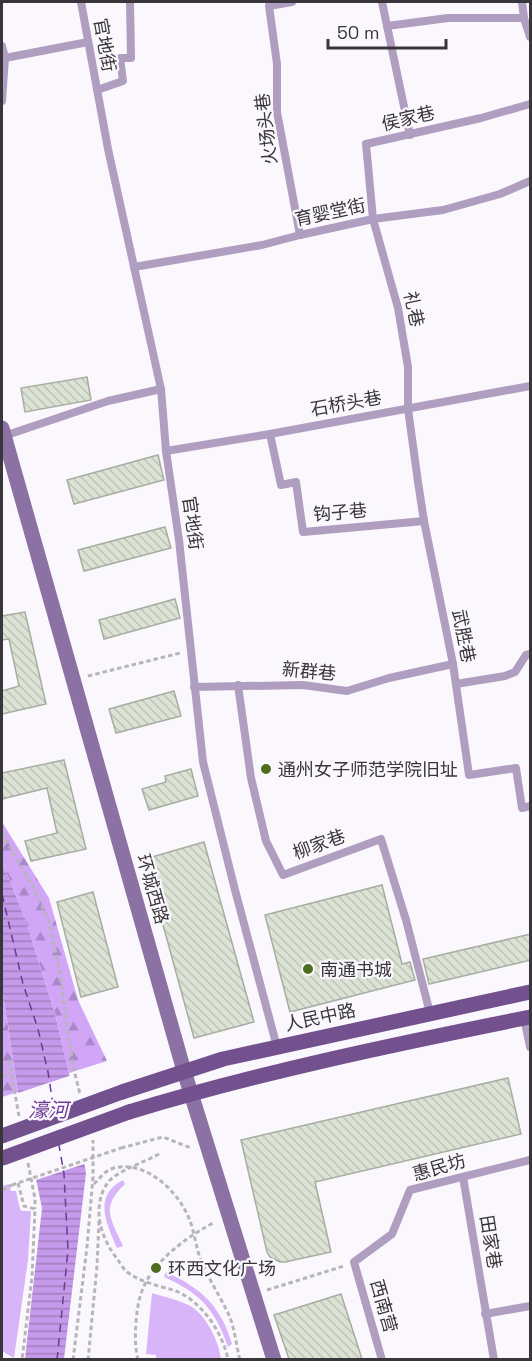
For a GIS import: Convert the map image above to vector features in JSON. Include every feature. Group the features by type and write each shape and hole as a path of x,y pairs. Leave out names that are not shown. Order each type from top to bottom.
{"main road":[{"name":"人民中路","path":"2,1136 122,1092 223,1059 531,992"},
{"path":"2,1158 129,1112 191,1093 296,1067 527,1017"}],"street":[{"name":"环城西路","path":"3,432 184,1071 274,1359"}],"lane":[{"name":"官地街","path":"81,2 108,149 161,389 166,451 179,540 203,762 277,1047"},
{"path":"97,90 123,81 120,58 131,58 130,2"},
{"name":"火场头巷","path":"292,2 269,6 278,64 277,112 300,234"},
{"path":"382,2 410,135"},
{"path":"522,2 524,18 531,37"},
{"path":"387,26 448,18 524,18"},
{"path":"5,58 88,42"},
{"path":"2,46 5,58 2,101"},
{"name":"侯家巷","path":"373,219 366,144 481,118 531,104"},
{"name":"育婴堂街","path":"134,267 262,244 373,219 443,210 500,194 531,182"},
{"name":"礼巷","path":"373,219 398,308 408,367 408,408"},
{"name":"石桥头巷","path":"166,451 531,386"},
{"path":"3,432 108,401 161,389"},
{"name":"武胜巷","path":"408,408 424,521 453,664 469,775 516,768 522,808 531,806"},
{"name":"钩子巷","path":"270,434 281,485 296,482 303,532 424,521"},
{"path":"456,684 505,676 515,672 526,655 531,654"},
{"name":"新群巷","path":"194,687 303,685 347,691 389,678 453,664"},
{"name":"柳家巷","path":"238,685 251,778 266,841 283,875 381,839 406,920 430,1013"},
{"path":"527,1017 531,1047"},
{"name":"惠民坊","path":"354,1262 392,1234 410,1190 531,1160"},
{"name":"田家巷","path":"463,1176 494,1359"},
{"name":"西南营","path":"354,1262 382,1359"},
{"path":"486,1314 531,1306"}],"path":[{"path":"74,680 191,650"},
{"path":"2,832 34,888 49,922 59,967 73,1066 82,1098"},
{"path":"2,1076 11,1073"},
{"path":"73,1359 92,1185 93,1142 90,1131"},
{"path":"2,1190 121,1148 163,1137 192,1148"},
{"path":"88,1359 102,1194 108,1181 129,1167 159,1154"},
{"path":"92,1185 110,1169 129,1167 156,1177 180,1199 192,1223 199,1256 229,1316 240,1359"},
{"path":"18,1183 24,1206 35,1209 32,1277 22,1359"},
{"path":"99,1210 100,1224 110,1250 127,1272 155,1286 189,1298 199,1307 220,1336 228,1359"},
{"path":"138,1359 135,1347 136,1321 139,1299 146,1281 169,1254 215,1220"},
{"path":"253,1294 354,1262"}],"shaded area":[{"path":"123,1180 125,1184 117,1192 110,1207 112,1221 123,1246 117,1248 106,1220 105,1202 113,1187"},
{"path":"9,1184 11,1191 16,1191 20,1209 31,1211 28,1260 14,1358 2,1351 2,1186"},
{"path":"166,1272 190,1285 208,1300 222,1319 232,1344 228,1347 218,1322 205,1304 187,1289 164,1277"},
{"path":"152,1293 183,1302 197,1311 211,1330 221,1359 156,1359 156,1355 146,1354"}],"green space":[{"path":"2,822 49,898 78,1000 107,1061 69,1073 55,1014 27,924 2,865"},
{"path":"2,987 18,1092 2,1097"}],"water":[{"name":"濠河","path":"2,865 27,924 55,1014 69,1073 86,1173 64,1359 25,1359 42,1208 18,1092 2,987"}],"pier":[{"path":"72,1075 87,1163 33,1181 15,1094"}],"building":[{"path":"87,377 91,400 25,412 21,388"},
{"path":"158,455 164,480 74,504 67,480"},
{"path":"165,527 171,548 84,571 78,550"},
{"path":"175,599 180,618 104,639 99,620"},
{"path":"25,612 46,704 2,714 2,691 19,686 9,639 2,640 2,616"},
{"path":"174,691 181,716 116,733 109,709"},
{"path":"64,760 86,849 31,861 25,841 57,833 47,788 2,799 2,773"},
{"path":"191,769 198,796 149,810 142,789 166,782 165,776"},
{"path":"204,842 254,1022 194,1038 145,859"},
{"path":"382,885 402,964 410,962 415,980 290,1012 265,915"},
{"path":"93,892 118,987 81,997 57,902"},
{"path":"531,934 531,960 429,984 423,959"},
{"path":"508,1078 521,1134 315,1182 331,1252 285,1262 270,1257 241,1140"},
{"path":"341,1294 362,1359 289,1359 274,1315"}],"ferry route":[{"path":"2,894 23,984 38,1029 54,1111"},
{"path":"57,1360 68,1250 64,1174 59,1145"}],"place":[{"name":"通州女子师范学院旧址","path":"266,769"},
{"name":"南通书城","path":"308,969"},
{"name":"环西文化广场","path":"156,1268"}]}
